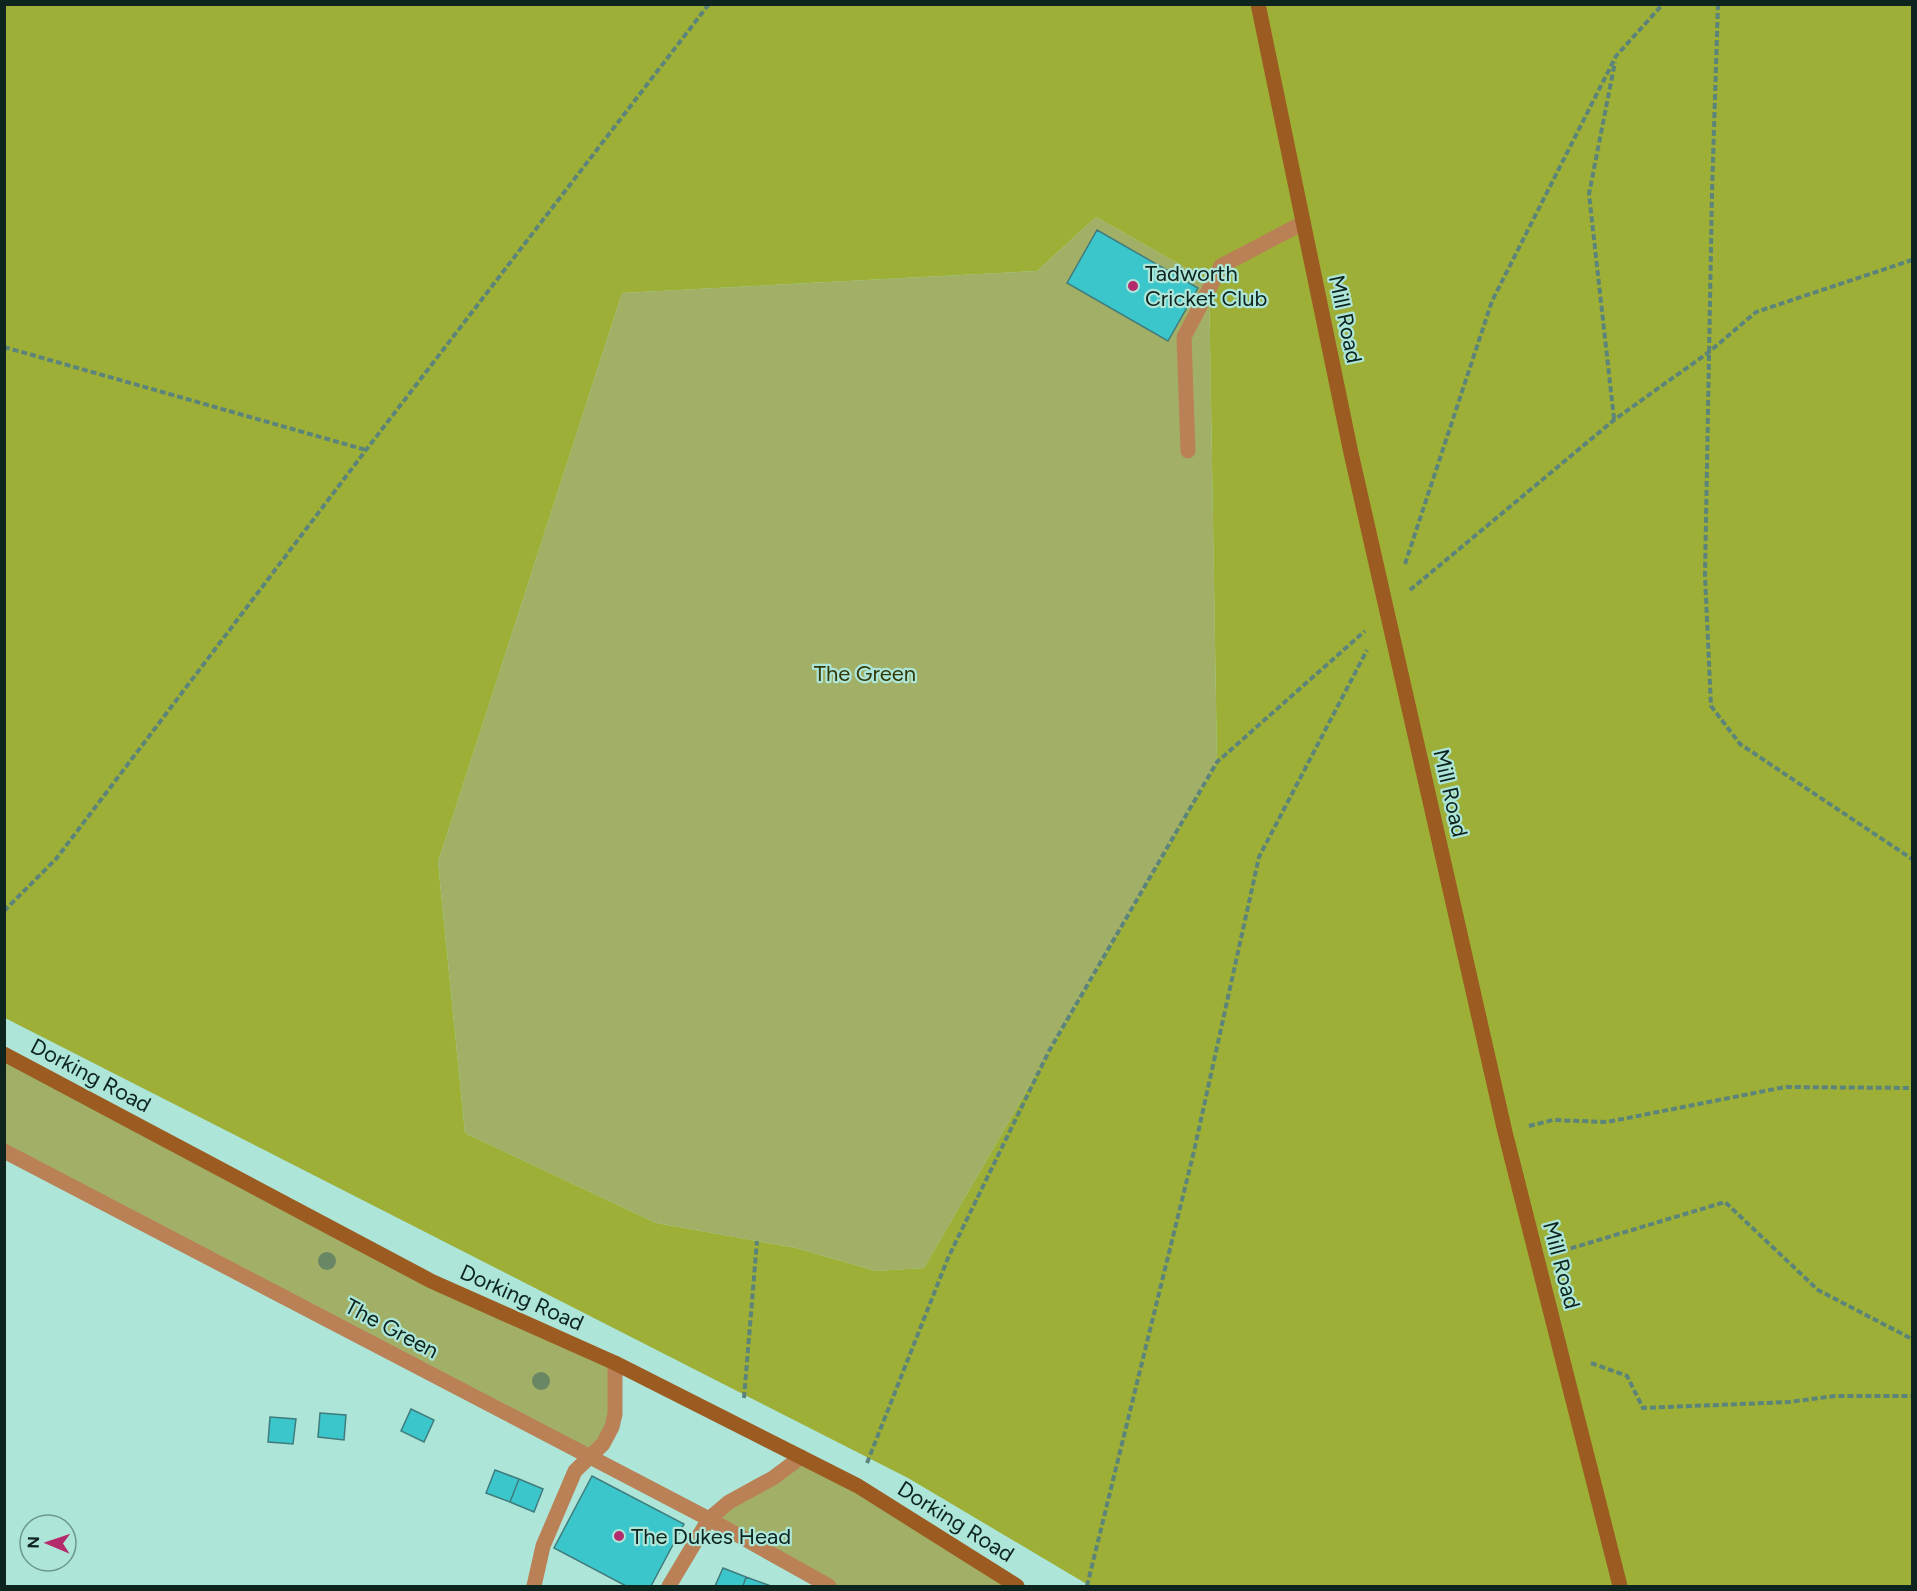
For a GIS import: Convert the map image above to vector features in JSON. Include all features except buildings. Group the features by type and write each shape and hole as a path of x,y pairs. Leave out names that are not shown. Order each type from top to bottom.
{"main road":[{"name":"Mill Road","path":"1258,4 1303,224 1505,1132 1535,1259 1563,1352 1620,1587"},
{"name":"Dorking Road","path":"4,1054 431,1281 615,1363 858,1486 1017,1587"}],"lane":[{"path":"1188,451 1184,337 1221,266 1303,224"},
{"name":"The Green","path":"4,1151 709,1519 829,1587"},
{"path":"534,1587 543,1546 575,1471 603,1444 612,1427 615,1414 615,1363"},
{"path":"669,1587 709,1519 729,1502 773,1478 801,1457"}],"path":[{"path":"4,911 57,858 366,450 709,4"},
{"path":"1088,1587 1194,1151 1259,857 1389,609 1492,301 1617,56 1663,4"},
{"path":"1718,4 1705,575 1711,706 1740,744 1912,860"},
{"path":"1614,420 1589,194 1617,56"},
{"path":"858,1486 948,1258 1049,1051 1217,762 1389,609 1614,420 1709,352 1756,312 1912,260"},
{"path":"4,347 366,450"},
{"path":"1505,1132 1553,1120 1607,1122 1785,1087 1912,1088"},
{"path":"1535,1259 1725,1202 1818,1290 1912,1339"},
{"path":"737,1425 744,1396 757,1241"},
{"path":"1563,1352 1627,1376 1643,1408 1789,1402 1835,1396 1912,1396"}],"green space":[{"path":"4,5 1912,5 1911,1586 1090,1586 908,1478 5,1018","holes":["1096,217 1209,281 1217,762 924,1268 876,1271 796,1248 656,1223 465,1133 438,862 622,293 1037,271"]},
{"name":"The Green","path":"1096,217 1209,281 1217,762 924,1268 876,1271 796,1248 656,1223 465,1133 438,862 622,293 1037,271"},
{"path":"4,1055 431,1281 615,1363 615,1414 588,1456 5,1151"},
{"path":"801,1457 1017,1586 829,1586 709,1519"}],"place":[{"name":"Tadworth Cricket Club","path":"1133,286"},
{"name":"The Dukes Head","path":"619,1536"}]}
